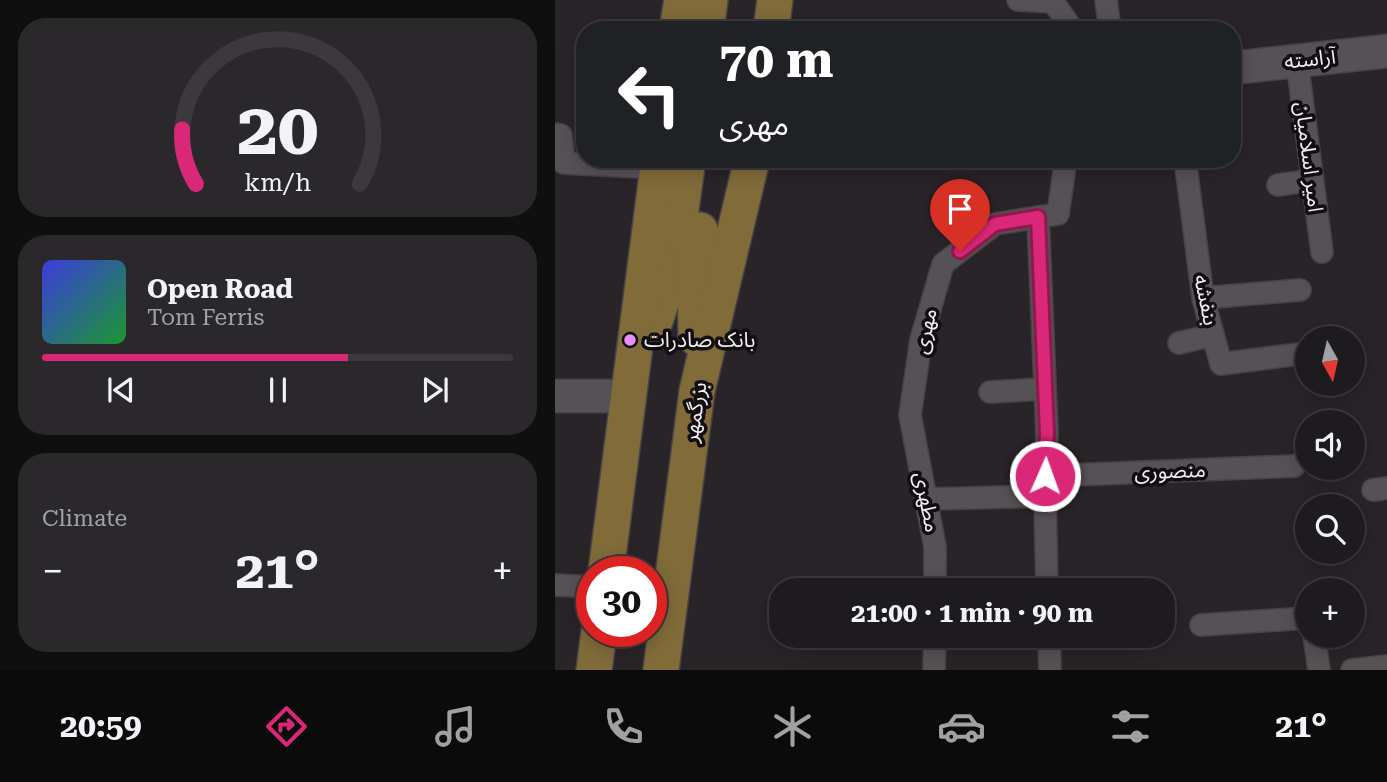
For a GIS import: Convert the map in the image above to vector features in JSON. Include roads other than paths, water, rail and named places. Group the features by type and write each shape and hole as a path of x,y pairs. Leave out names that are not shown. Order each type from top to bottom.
{"main road":[{"path":"727,21 730,0"},
{"path":"772,21 775,0"},
{"path":"683,7 697,21"},
{"path":"608,556 629,396 667,168"},
{"path":"697,391 695,266 708,168"},
{"name":"بزرگمهر","path":"661,670 697,391 750,168"},
{"path":"594,670 597,647"}],"street":[{"path":"1018,0 1053,2 1067,21"},
{"path":"1106,0 1109,21"},
{"name":"آراسته","path":"1241,67 1387,51"},
{"name":"امیر اسلامیان","path":"1297,61 1322,252"},
{"path":"555,134 561,135 564,163 576,163"},
{"name":"مهری","path":"910,415 921,340 943,264 995,224 1058,214 1066,168"},
{"name":"بنفشه","path":"1186,168 1203,298 1221,364 1295,355"},
{"path":"1278,185 1312,180"},
{"path":"1038,217 1045,389 1047,578"},
{"path":"1203,298 1300,290"},
{"path":"1179,343 1214,335"},
{"path":"990,392 1045,389"},
{"path":"555,396 629,396"},
{"name":"مطهری","path":"910,415 935,547 935,578"},
{"name":"منصوری","path":"926,499 1045,486 1295,466"},
{"path":"555,585 576,586"},
{"path":"1201,625 1295,619"},
{"path":"934,670 935,648"},
{"path":"1049,648 1050,670"},
{"path":"1316,648 1319,670"},
{"path":"1352,670 1387,666"}],"place":[{"name":"بانک صادرات","path":"630,340"}]}
